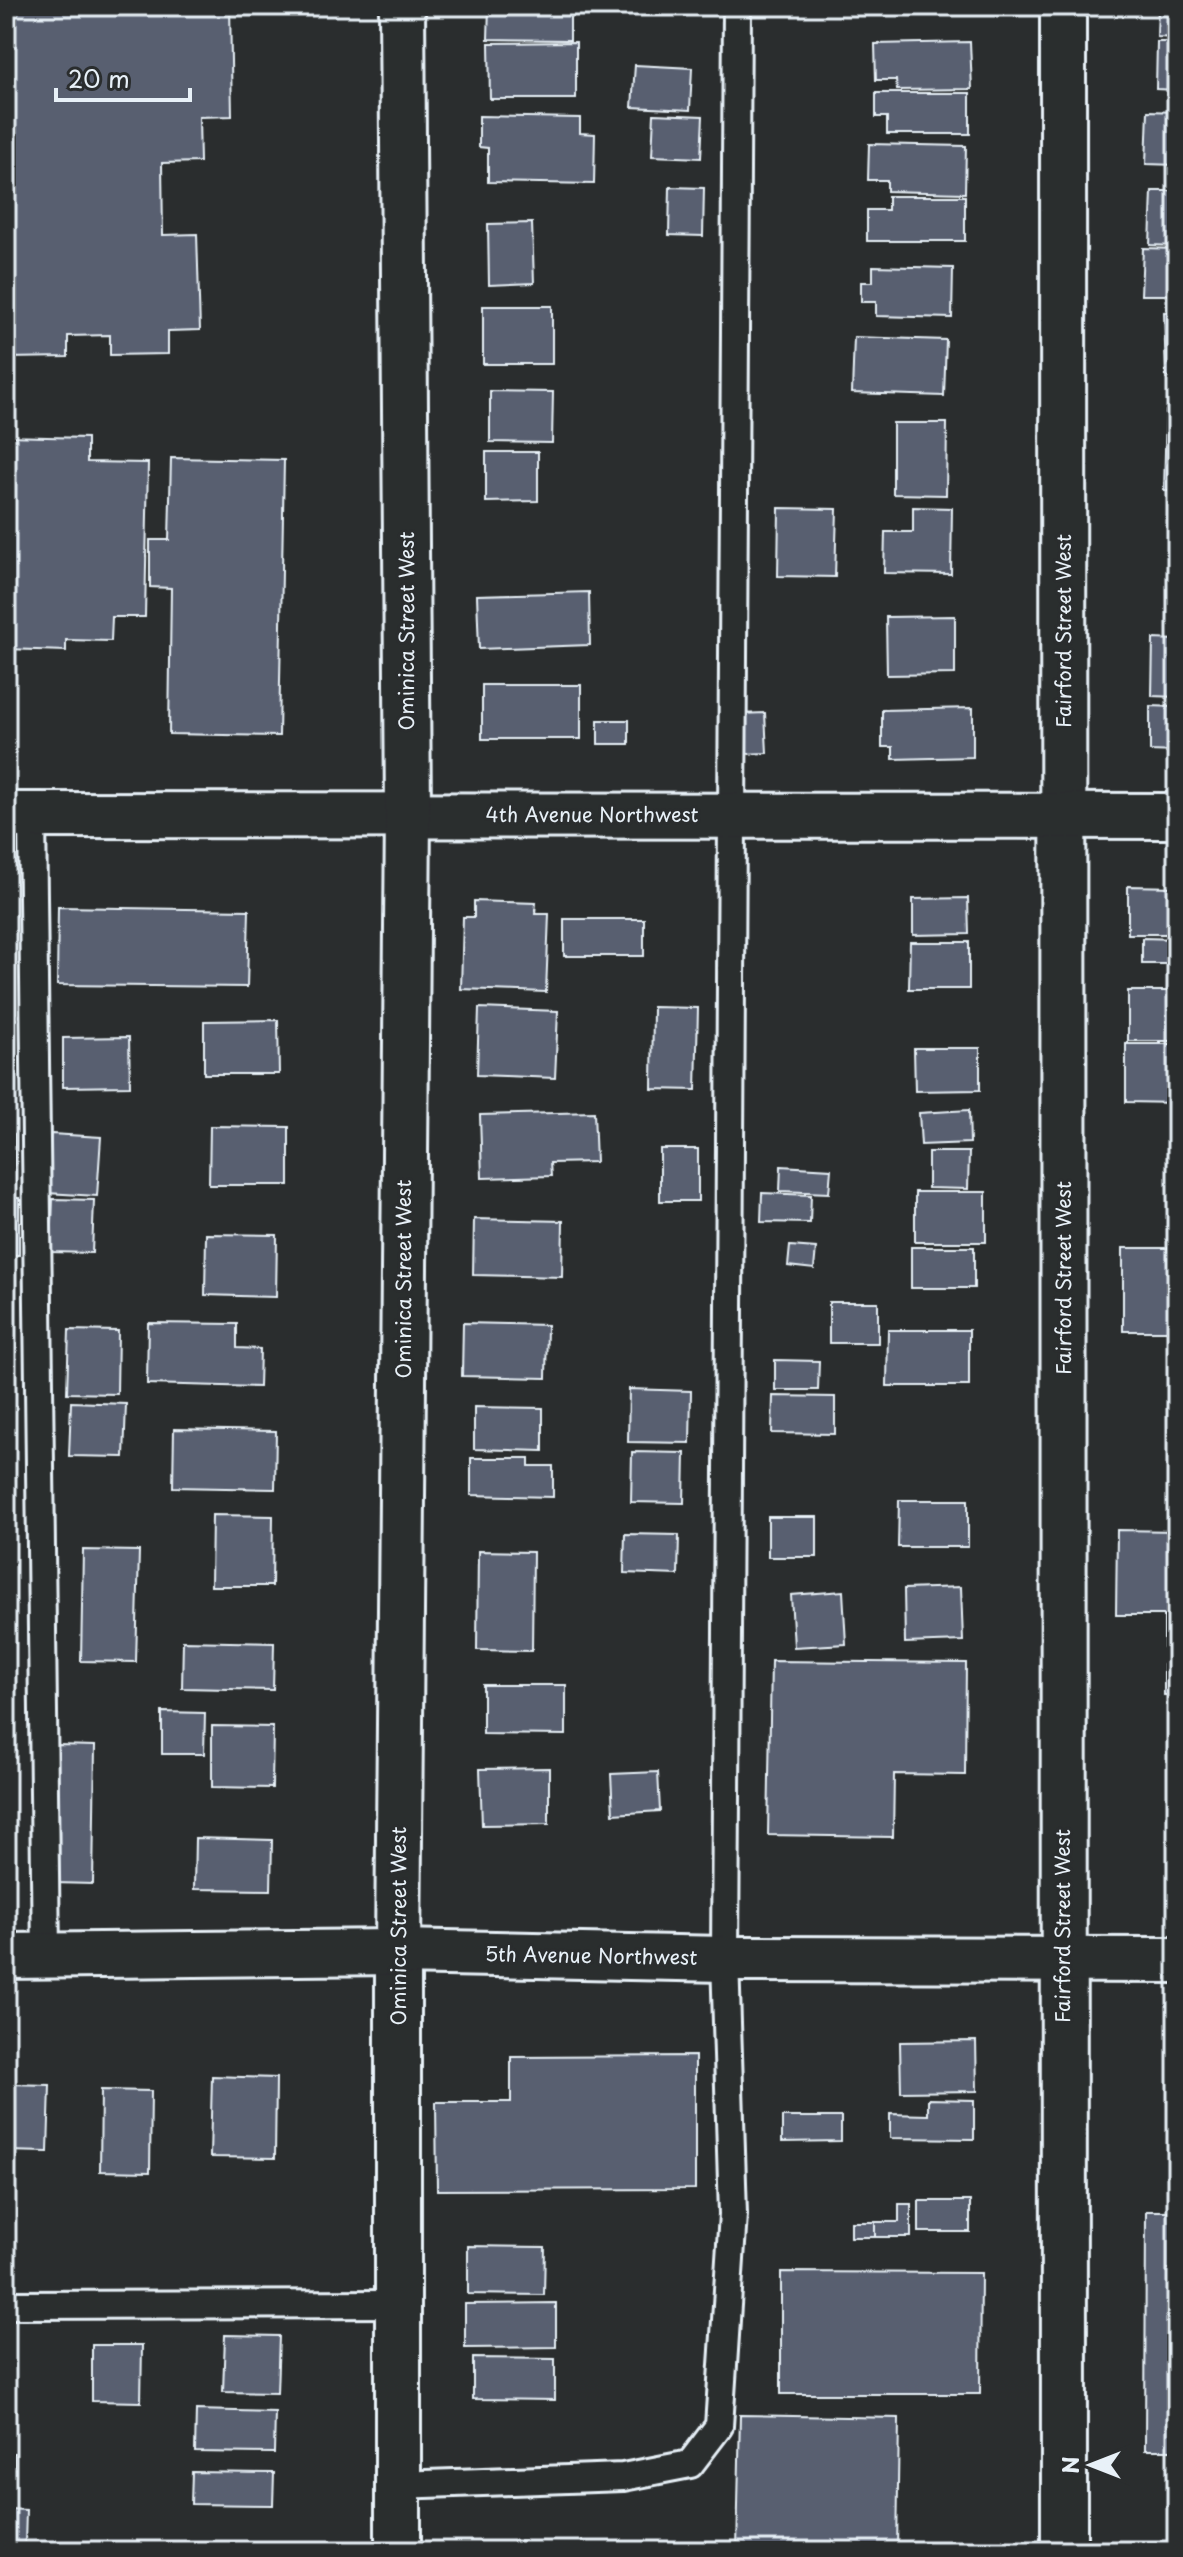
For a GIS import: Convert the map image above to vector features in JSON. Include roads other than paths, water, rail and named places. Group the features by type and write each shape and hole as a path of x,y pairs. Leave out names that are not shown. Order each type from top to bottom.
{"street":[{"name":"Ominica Street West","path":"398,2551 398,1952 408,814 402,6"},
{"name":"Fairford Street West","path":"1063,6 1064,2551"},
{"name":"4th Avenue Northwest","path":"19,815 1177,816"},
{"name":"5th Avenue Northwest","path":"26,1956 398,1952 725,1959 1177,1960"}],"lane":[{"path":"397,2485 623,2477 690,2464 719,2426 733,2214 725,1959 737,6"},
{"path":"19,815 26,1956"},
{"path":"6,2305 399,2304"}]}
